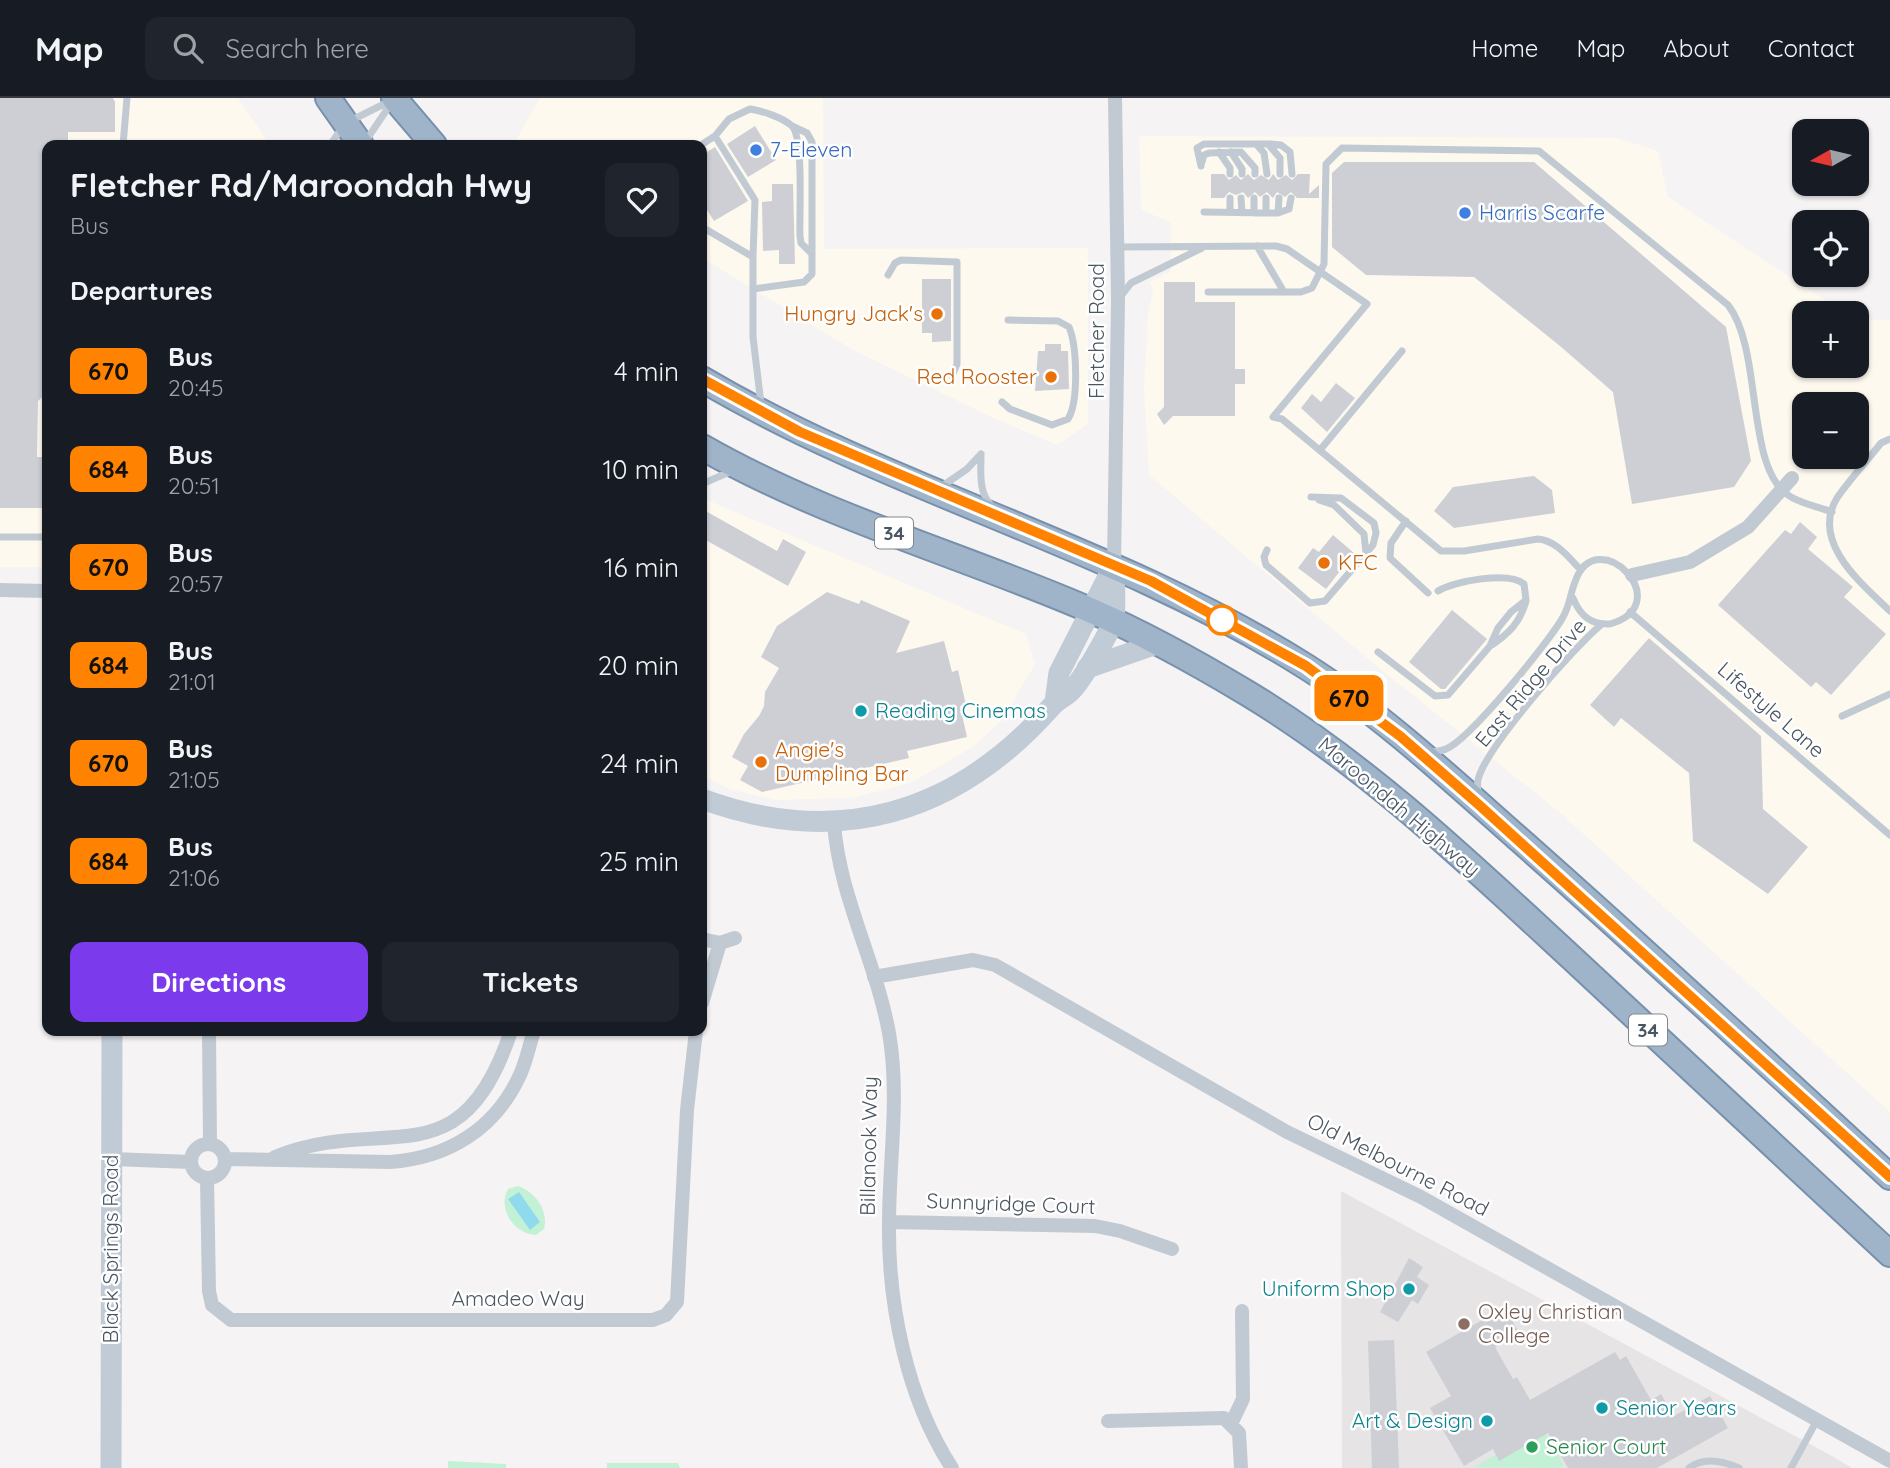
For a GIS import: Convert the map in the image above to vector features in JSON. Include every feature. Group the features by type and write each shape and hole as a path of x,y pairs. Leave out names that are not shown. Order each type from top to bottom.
{"highway":[{"path":"328,98 358,140"},
{"path":"394,98 430,140"},
{"name":"34","path":"707,382 800,432 1114,565 1306,666 1419,753 1478,804 1890,1177"},
{"name":"Maroondah Highway","path":"707,450 738,468 1114,621 1246,692 1313,736 1405,807 1514,904 1890,1254"}],"main road":[{"path":"1055,702 1059,673 1114,565"},
{"path":"707,800 767,818 834,823 884,814 962,785 996,762 1055,702 1073,690 1114,621 1114,565"},
{"path":"1087,668 1156,643"},
{"name":"Black Springs Road","path":"111,1468 112,1036"}],"street":[{"name":"Fletcher Road","path":"1114,565 1118,299 1115,98"},
{"path":"1632,575 1690,562 1748,527 1787,483"},
{"path":"0,590 42,590"},
{"name":"Billanook Way","path":"834,823 837,857 847,896 874,977 888,1032 893,1078 889,1222 893,1296 909,1371 927,1419 952,1468"},
{"path":"707,940 720,943 735,938"},
{"path":"707,986 720,943"},
{"name":"Old Melbourne Road","path":"874,977 973,960 995,965 1297,1137 1421,1197 1890,1461"},
{"path":"209,1036 210,1144"},
{"path":"270,1159 304,1145 403,1139 443,1126 475,1103 490,1083 509,1036"},
{"path":"225,1159 390,1163 411,1161 447,1150 477,1132 501,1106 520,1077 532,1036"},
{"name":"Amadeo Way","path":"207,1178 209,1291 212,1305 231,1320 653,1320 666,1315 677,1302 687,1110 695,1036"},
{"path":"191,1162 197,1149 210,1144"},
{"path":"191,1162 198,1174 207,1178 220,1173 225,1159 222,1151 210,1144"},
{"path":"112,1159 191,1162"},
{"name":"Sunnyridge Court","path":"889,1222 1095,1226 1120,1231 1172,1249"},
{"path":"1231,1424 1243,1399 1242,1311"},
{"path":"1108,1421 1224,1418 1239,1433 1241,1468"}],"lane":[{"path":"123,140 127,98"},
{"path":"334,140 345,124 394,98"},
{"path":"365,140 394,98"},
{"path":"707,141 729,119 750,109 807,133 812,142 809,280 794,285 753,289"},
{"path":"791,125 796,132 798,150 800,236 811,254"},
{"path":"715,136 755,200 753,337 761,411"},
{"path":"1268,143 1280,158 1280,174"},
{"path":"1255,144 1265,153 1267,174"},
{"path":"1255,174 1255,168 1245,155 1231,152 1204,155 1201,166 1197,152 1200,145 1281,145 1290,152 1292,174"},
{"path":"1208,292 1305,292 1321,274 1325,247 1326,164 1342,148 1539,151 1728,305 1737,316 1744,338 1767,468 1787,483 1790,496 1832,512"},
{"path":"1219,152 1230,174"},
{"path":"1231,152 1242,169 1242,174"},
{"path":"1230,198 1230,212"},
{"path":"1241,198 1242,213"},
{"path":"1254,198 1254,213"},
{"path":"1266,198 1266,213"},
{"path":"1278,213 1279,198"},
{"path":"1204,212 1278,213 1289,209 1291,198"},
{"path":"707,230 753,257"},
{"path":"1118,299 1131,283 1205,246"},
{"path":"1118,247 1257,246 1286,249 1367,304 1273,417 1282,419 1441,551 1548,540 1581,570"},
{"path":"1257,246 1284,292"},
{"path":"888,275 895,263 901,260 957,262 957,364 952,376"},
{"path":"1002,402 1010,409 1056,424 1072,413 1074,395 1074,350 1069,327 1058,321 1008,320"},
{"path":"1320,450 1402,351"},
{"path":"1890,439 1881,443 1836,500 1830,520 1844,567 1890,611"},
{"path":"937,490 967,469 981,454 981,482 986,500 1007,521"},
{"path":"707,482 738,468"},
{"path":"1267,550 1264,557 1266,565 1310,603 1325,601 1366,554 1373,545 1376,534 1374,523 1341,498 1311,498 1334,505 1364,534 1366,554"},
{"path":"1406,520 1391,543 1390,558 1428,593"},
{"path":"0,537 42,537"},
{"path":"1607,560 1617,563 1632,575 1637,594 1630,612 1618,622 1602,624 1589,620 1578,611 1573,598 1575,579 1581,570 1598,561 1607,560"},
{"path":"1378,652 1441,697 1448,695 1490,646 1505,620 1526,600 1524,584 1509,577 1449,584 1438,591"},
{"name":"East Ridge Drive","path":"1419,753 1446,750 1463,738 1545,642 1573,598"},
{"name":"Lifestyle Lane","path":"1630,612 1890,835"},
{"name":"East Ridge Drive","path":"1478,804 1478,779 1493,750 1572,654 1602,624"},
{"path":"1842,716 1890,694"},
{"path":"1791,1468 1816,1420"},
{"path":"1689,1468 1701,1462 1712,1461 1739,1468"}],"shaded area":[{"path":"0,98 238,98 267,140 42,140 42,567 0,567"},
{"path":"540,98 823,98 824,249 1088,248 1088,424 1057,445 989,416 855,351 707,261 707,140 516,140"},
{"path":"1139,136 1617,138 1658,151 1668,197 1792,278 1792,287 1805,287 1827,301 1792,301 1792,378 1869,378 1869,320 1890,320 1890,1112 1558,811 1379,668 1149,475 1144,387 1148,314 1153,290 1150,282 1171,271 1171,222 1141,210"},
{"path":"707,500 1026,634 1035,664 1002,720 974,746 911,783 851,798 775,800 729,789 707,778"},
{"name":"Oxley Christian College","path":"1341,1191 1832,1456 1852,1468 1342,1468"}],"green space":[{"path":"518,1186 535,1197 542,1209 544,1229 536,1235 521,1230 506,1212 505,1197 508,1189"},
{"name":"Senior Court","path":"1543,1428 1564,1466 1474,1467"},
{"path":"448,1461 506,1464 506,1468 448,1468"},
{"path":"607,1463 678,1463 680,1468 607,1468"}],"water":[{"path":"519,1192 540,1222 530,1230 508,1199"}],"building":[{"path":"0,98 113,98 115,132 68,132 68,140 42,140 42,397 38,401 37,457 42,457 42,508 0,508"},
{"name":"7-Eleven","path":"755,126 776,160 748,177 727,144"},
{"name":"7-Eleven","path":"715,147 748,201 714,221 707,210 707,152"},
{"path":"1344,162 1534,162 1726,327 1751,461 1734,487 1632,504 1613,392 1560,346 1474,277 1366,275 1332,247 1332,173"},
{"path":"1211,174 1224,174 1229,180 1236,175 1241,180 1248,174 1254,180 1261,175 1269,180 1273,174 1278,180 1286,175 1292,180 1298,174 1310,174 1309,194 1319,185 1319,198 1297,198 1291,192 1285,197 1277,192 1273,198 1267,192 1260,197 1255,192 1248,198 1243,192 1236,195 1229,192 1224,198 1211,198"},
{"path":"772,184 793,184 795,264 779,264 779,250 763,251 762,202 772,201"},
{"name":"Hungry Jack's","path":"922,279 951,279 951,341 932,342 932,333 922,333"},
{"path":"1164,282 1195,282 1195,302 1235,302 1235,369 1245,369 1245,384 1235,384 1235,416 1173,416 1164,425 1157,414 1164,407"},
{"name":"Red Rooster","path":"1045,344 1061,344 1061,351 1068,351 1069,389 1035,391 1038,351 1045,351"},
{"path":"1336,383 1355,398 1327,432 1301,408 1312,394 1321,402"},
{"path":"1534,476 1552,490 1555,513 1454,528 1434,511 1453,487"},
{"path":"707,512 777,551 783,539 806,552 788,586 707,541"},
{"path":"1800,522 1817,537 1808,549 1853,587 1844,597 1886,634 1831,695 1816,682 1811,687 1718,605 1785,530 1791,534"},
{"name":"KFC","path":"1333,535 1354,553 1326,589 1298,568 1313,548 1319,552"},
{"name":"Reading Cinemas","path":"827,592 859,604 861,600 910,621 896,653 944,641 952,672 958,670 966,705 960,706 967,737 907,751 909,758 762,792 740,780 748,766 732,757 744,734 759,716 764,706 765,692 779,668 761,657 777,626"},
{"path":"1452,610 1487,639 1445,689 1441,689 1409,662"},
{"path":"1649,638 1761,736 1763,809 1808,847 1768,894 1693,841 1689,773 1621,718 1614,727 1590,705"},
{"name":"Uniform Shop","path":"1409,1258 1423,1267 1417,1277 1429,1285 1418,1304 1412,1300 1398,1322 1380,1312"},
{"path":"1505,1307 1519,1333 1495,1347 1513,1379 1517,1377 1530,1400 1615,1352 1620,1360 1626,1356 1651,1400 1661,1394 1674,1416 1710,1396 1728,1428 1657,1468 1568,1468 1548,1433 1499,1461 1493,1449 1464,1466 1430,1408 1451,1396 1426,1352"},
{"path":"1394,1340 1399,1468 1372,1468 1368,1341"}],"bus line":[{"name":"670","path":"707,382 800,432 1151,581 1306,666 1400,736 1556,872 1890,1177"}],"place":[{"name":"7-Eleven","path":"756,150"},
{"name":"Harris Scarfe","path":"1465,213"},
{"name":"Hungry Jack's","path":"937,314"},
{"name":"Red Rooster","path":"1051,377"},
{"name":"KFC","path":"1324,563"},
{"name":"Reading Cinemas","path":"861,711"},
{"name":"Angie's Dumpling Bar","path":"761,762"},
{"name":"Uniform Shop","path":"1409,1289"},
{"name":"Oxley Christian College","path":"1464,1324"},
{"name":"Senior Years","path":"1602,1408"},
{"name":"Art & Design","path":"1487,1421"},
{"name":"Senior Court","path":"1532,1447"}]}
